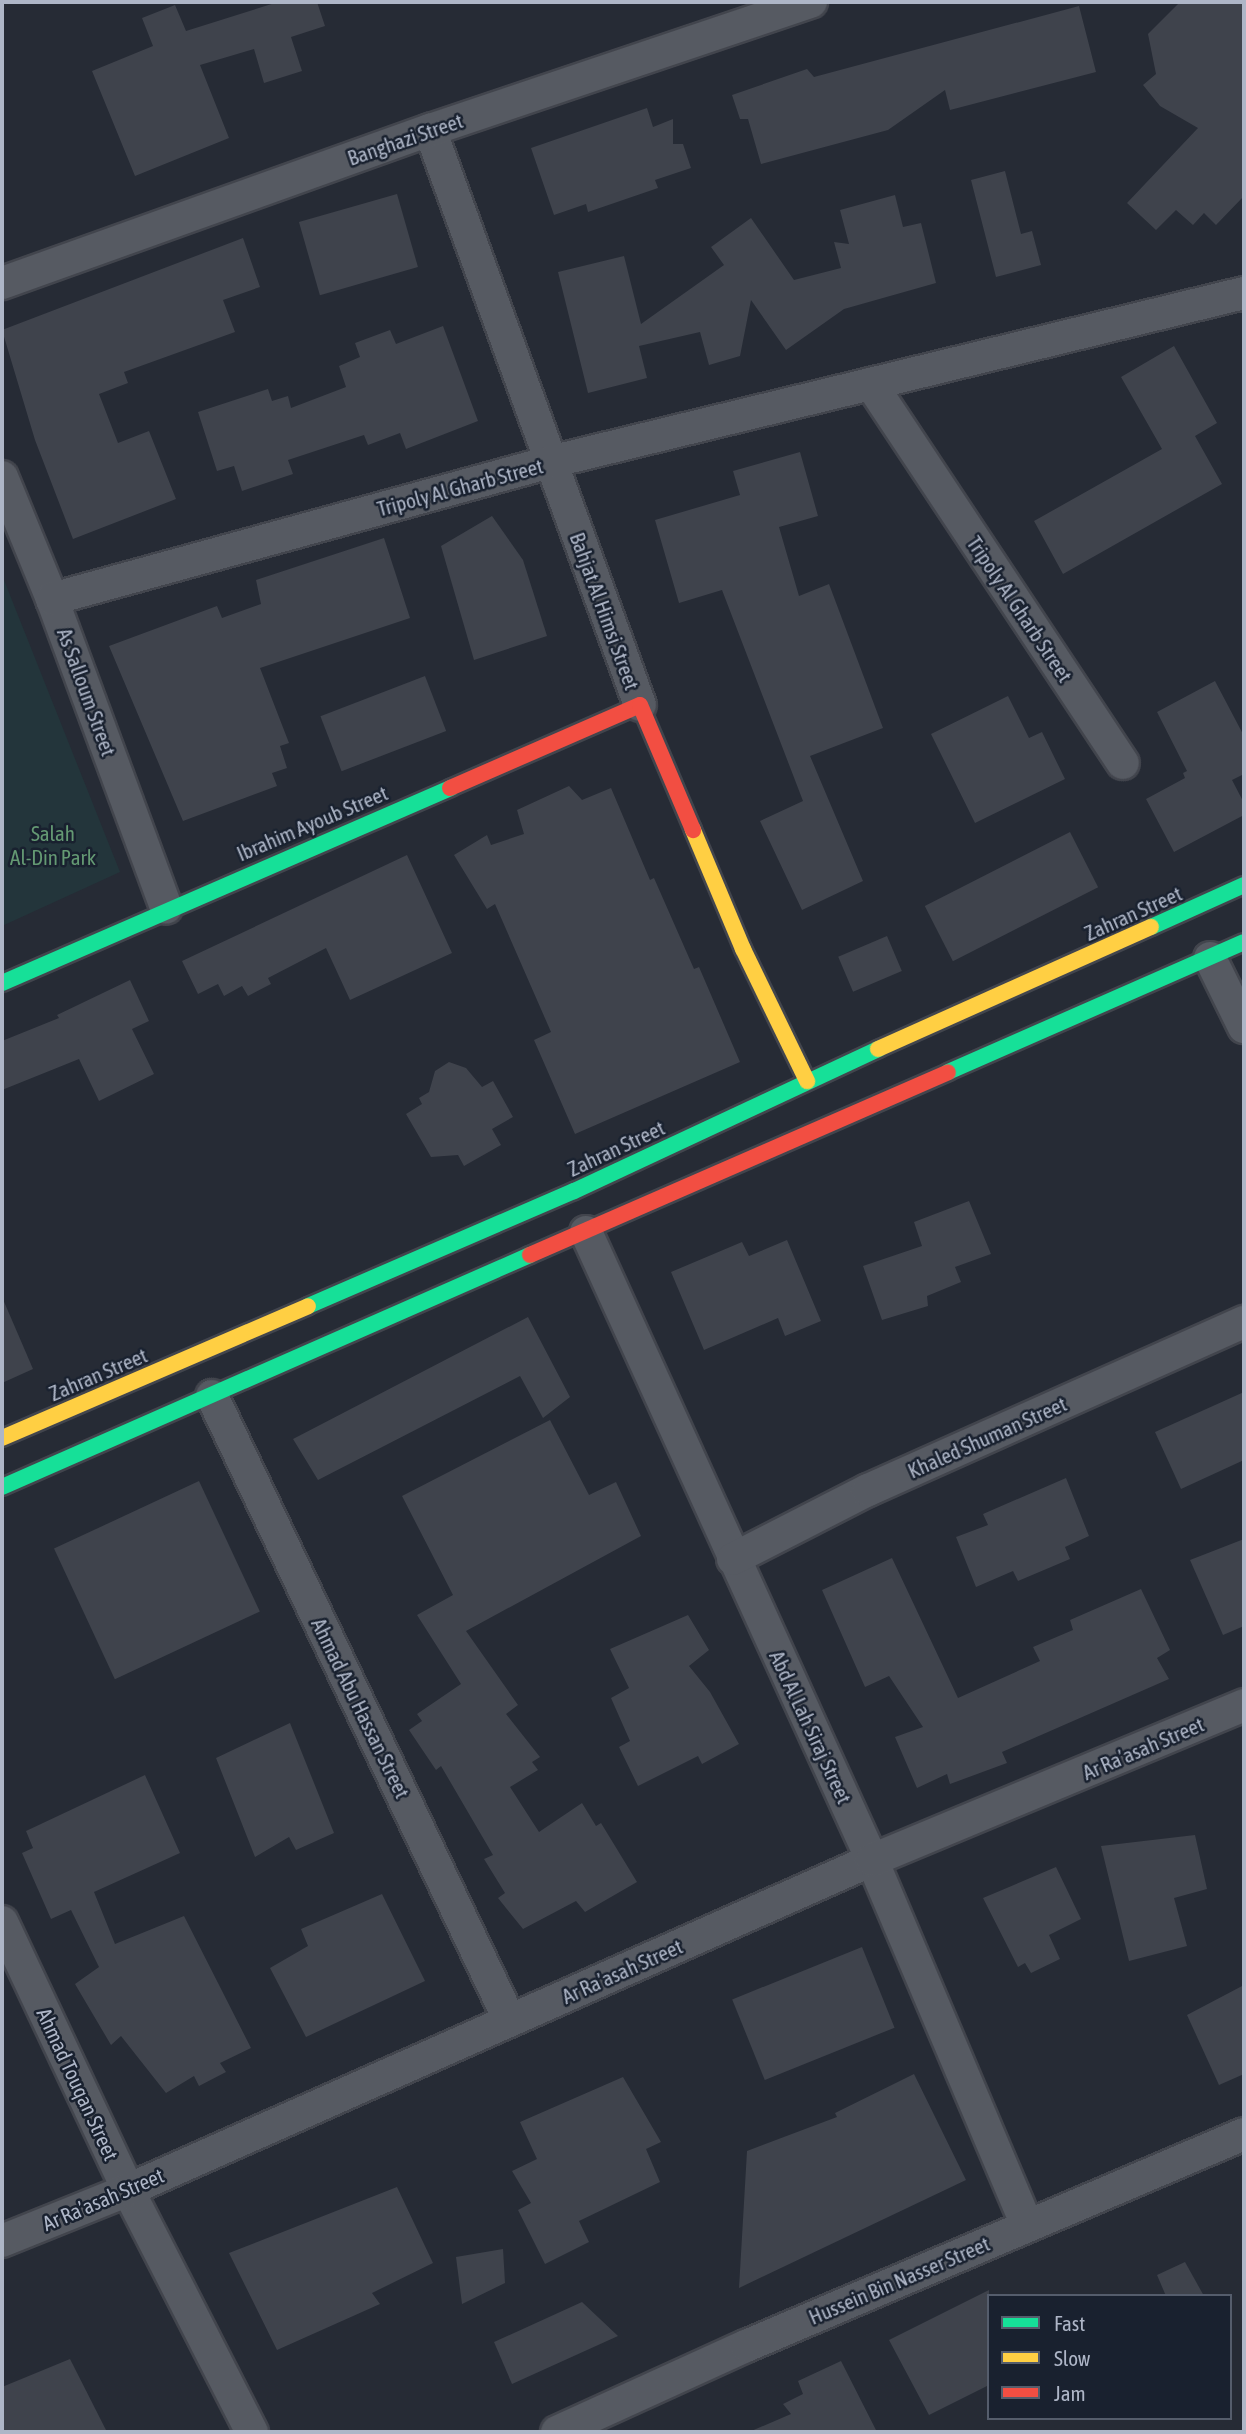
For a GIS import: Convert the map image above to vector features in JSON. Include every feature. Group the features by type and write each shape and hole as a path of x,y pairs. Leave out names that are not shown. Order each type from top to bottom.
{"main road":[{"name":"Ibrahim Ayoub Street","path":"2,983 166,908 640,705"},
{"name":"Bahjat Al Himsi Street","path":"640,705 743,949 807,1080"},
{"name":"Zahran Street","path":"2,1438 575,1191 807,1080 1244,885"},
{"path":"2,1487 1244,942"}],"street":[{"name":"Banghazi Street","path":"2,283 430,130 739,12 811,2"},
{"name":"Bahjat Al Himsi Street","path":"430,130 640,705"},
{"name":"Tripoly Al Gharb Street","path":"52,599 550,462 1244,293"},
{"name":"Tripoly Al Gharb Street","path":"871,384 1122,764"},
{"name":"As Salloum Street","path":"2,477 52,599 166,908"},
{"path":"1210,958 1244,1027"},
{"name":"Abd Al Lah Siraj Street","path":"586,1232 872,1860 1027,2226"},
{"name":"Khaled Shuman Street","path":"733,1559 868,1490 1244,1322"},
{"name":"Ahmad Abu Hassan Street","path":"212,1396 510,2021"},
{"name":"Ar Ra’asah Street","path":"2,2241 128,2190 872,1860 1244,1704"},
{"name":"Ahmad Touqan Street","path":"2,1922 128,2190 252,2432"},
{"name":"Hussein Bin Nasser Street","path":"557,2432 1244,2134"}],"green space":[{"name":"Salah Al-Din Park","path":"2,575 120,872 2,926"}],"building":[{"path":"278,2 317,2 325,26 291,37 302,71 264,83 254,49 200,65 229,138 135,176 92,71 153,46 142,18 175,5 186,31"},
{"path":"1180,2 1244,2 1244,196 1216,225 1204,213 1193,225 1176,210 1156,230 1127,203 1198,128 1160,106 1143,85 1156,74 1148,34"},
{"path":"1079,6 1096,72 950,110 945,90 888,130 761,164 748,119 740,119 732,95 807,69 814,77"},
{"path":"647,108 653,127 673,119 673,144 683,144 691,168 655,180 658,188 588,212 586,204 554,215 531,148"},
{"path":"1005,171 1021,234 1032,231 1041,265 996,277 971,180"},
{"path":"397,194 418,267 320,295 299,222"},
{"path":"895,195 903,227 921,223 936,283 844,309 786,350 751,300 740,356 709,365 700,332 639,346 647,378 588,393 558,272 624,256 641,324 724,265 711,247 751,218 794,280 841,268 834,242 849,244 840,210"},
{"path":"243,238 260,287 223,300 235,332 124,372 128,383 99,394 118,443 149,431 176,499 73,539 35,440 2,330"},
{"path":"443,326 478,421 406,449 400,433 368,445 364,435 288,460 293,474 242,491 234,466 217,471 198,412 268,389 272,401 288,396 291,408 346,387 339,366 360,357 355,343 390,330 396,344"},
{"path":"1174,346 1217,423 1195,436 1222,484 1063,574 1034,521 1162,449 1121,377"},
{"path":"800,452 818,516 779,527 799,596 829,584 883,728 810,756 863,881 802,910 760,821 803,801 722,590 679,603 655,520 740,495 733,471"},
{"path":"492,516 523,560 547,636 474,660 441,546"},
{"path":"384,538 410,618 260,668 289,743 280,746 287,768 272,773 277,786 183,821 109,646 217,606 222,618 261,604 256,580"},
{"path":"425,676 446,731 342,771 320,716"},
{"path":"1215,681 1244,736 1244,774 1232,780 1244,803 1244,815 1174,852 1146,799 1185,778 1183,773 1187,771 1157,712"},
{"path":"1008,696 1029,738 1042,732 1065,779 975,823 931,734"},
{"path":"569,786 582,800 611,788 650,880 654,878 694,969 699,967 740,1062 575,1134 534,1040 551,1032 495,904 487,909 454,855 487,835 491,845 524,834 517,810"},
{"path":"1070,832 1098,887 953,961 925,906"},
{"path":"407,855 452,953 350,1000 326,948 268,978 271,984 248,996 242,986 224,996 218,984 198,994 182,961"},
{"path":"887,936 902,971 853,992 838,957"},
{"path":"130,980 149,1021 132,1029 154,1074 99,1101 79,1059 2,1090 2,1041 59,1018 57,1015"},
{"path":"449,1062 466,1068 482,1087 493,1081 513,1117 492,1129 501,1145 464,1166 458,1155 431,1157 406,1114 422,1104 419,1098 429,1092 435,1071"},
{"path":"969,1201 991,1254 955,1267 961,1282 927,1296 928,1306 882,1320 863,1266 922,1246 914,1222"},
{"path":"787,1240 821,1321 785,1336 778,1318 704,1350 671,1272 742,1242 749,1256"},
{"path":"2,1297 33,1369 2,1383"},
{"path":"528,1317 570,1397 543,1418 520,1376 318,1480 293,1439"},
{"path":"1244,1392 1244,1460 1181,1489 1155,1432"},
{"path":"550,1420 589,1495 616,1482 641,1536 466,1631 518,1705 506,1714 540,1757 532,1762 538,1770 510,1787 539,1832 582,1803 596,1826 601,1823 637,1882 585,1912 576,1901 523,1929 498,1898 505,1893 484,1859 493,1855 441,1766 436,1770 409,1730 422,1721 417,1714 461,1684 417,1615 453,1595 402,1496"},
{"path":"1066,1478 1089,1536 1065,1547 1070,1559 1018,1581 1013,1571 976,1587 956,1537 988,1525 983,1514"},
{"path":"199,1481 260,1612 115,1679 54,1549"},
{"path":"1244,1539 1244,1626 1223,1635 1190,1560"},
{"path":"892,1558 958,1698 1040,1661 1033,1647 1073,1630 1070,1620 1141,1589 1170,1650 1157,1658 1169,1679 1002,1752 1007,1763 950,1784 947,1774 917,1788 895,1737 923,1727 889,1676 865,1687 822,1590"},
{"path":"688,1615 709,1650 689,1666 710,1692 739,1744 702,1764 698,1756 638,1786 619,1747 630,1741 611,1698 629,1688 610,1649"},
{"path":"290,1723 334,1833 296,1850 289,1837 255,1857 216,1758"},
{"path":"145,1775 180,1853 94,1892 115,1944 184,1916 251,2048 220,2063 226,2072 199,2086 194,2076 166,2093 121,2036 111,2045 75,1984 99,1967 71,1910 51,1919 22,1853 33,1848 26,1831"},
{"path":"1195,1835 1207,1889 1174,1898 1187,1946 1129,1961 1101,1846"},
{"path":"1056,1867 1081,1919 1049,1935 1060,1959 1031,1973 1025,1963 1018,1967 983,1898"},
{"path":"382,1894 425,1981 306,2037 270,1968 308,1946 301,1929"},
{"path":"862,1947 895,2028 765,2080 732,1999"},
{"path":"1244,1985 1244,2074 1219,2085 1187,2015"},
{"path":"914,2074 966,2180 739,2288 747,2151 837,2117 835,2113"},
{"path":"623,2077 661,2142 646,2149 660,2182 579,2221 589,2242 545,2264 518,2210 531,2203 512,2171 537,2159 520,2122"},
{"path":"397,2187 433,2263 372,2293 380,2304 277,2350 229,2253"},
{"path":"503,2249 505,2283 462,2304 456,2257"},
{"path":"1185,2262 1203,2294 1165,2294 1157,2275"},
{"path":"989,2290 987,2386 929,2415 889,2340"},
{"path":"582,2302 618,2336 512,2384 494,2342"},
{"path":"70,2359 107,2432 2,2432 2,2387"},
{"path":"841,2361 877,2432 749,2432 791,2414 783,2404 803,2394 798,2381"}],"traffic: fast":[{"path":"2,983 450,788"},
{"path":"1151,927 1244,885"},
{"path":"948,1072 1244,942"},
{"path":"308,1306 574,1191 878,1049"},
{"path":"2,1487 530,1255"}],"traffic: slow":[{"path":"693,830 743,949 807,1081"},
{"path":"878,1049 1151,927"},
{"path":"2,1438 308,1306"}],"traffic: jam":[{"path":"450,788 640,705 693,830"},
{"path":"530,1255 948,1072"}]}
